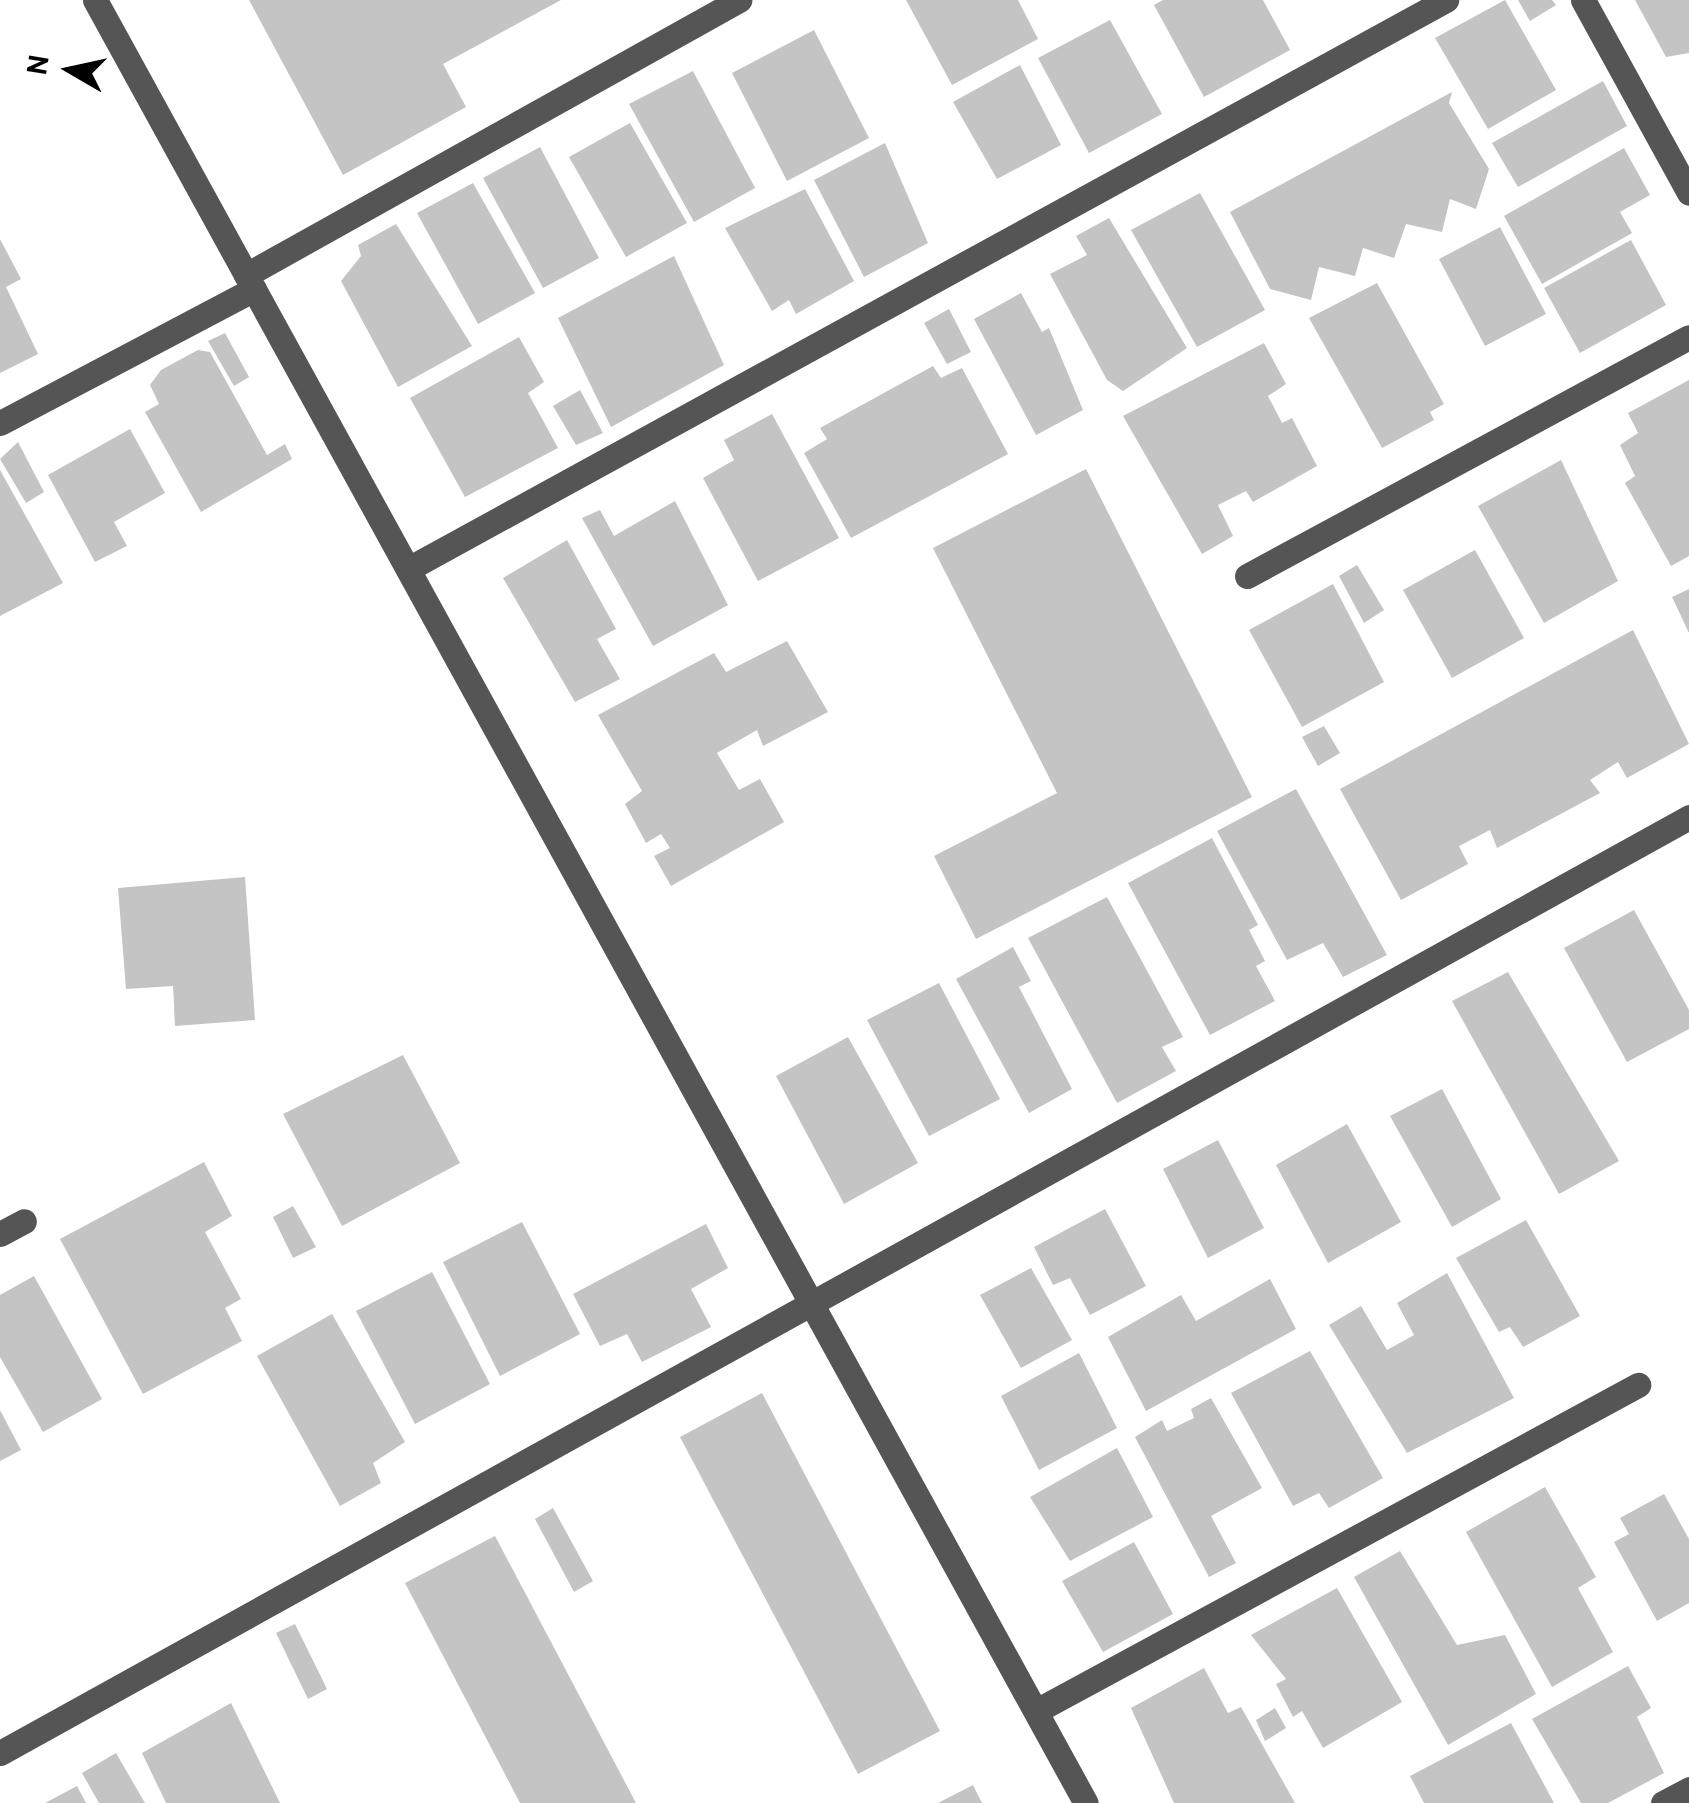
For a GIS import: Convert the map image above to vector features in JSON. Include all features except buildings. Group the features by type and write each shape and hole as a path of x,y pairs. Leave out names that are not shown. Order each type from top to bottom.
{"street":[{"path":"95,0 1086,1803"},
{"path":"0,422 739,0"},
{"path":"408,570 1446,0"},
{"path":"1583,0 1689,193"},
{"path":"1247,576 1689,337"},
{"path":"0,1753 1689,817"},
{"path":"0,1234 24,1222"},
{"path":"1036,1712 1638,1385"},
{"path":"1663,1803 1689,1789"}]}
